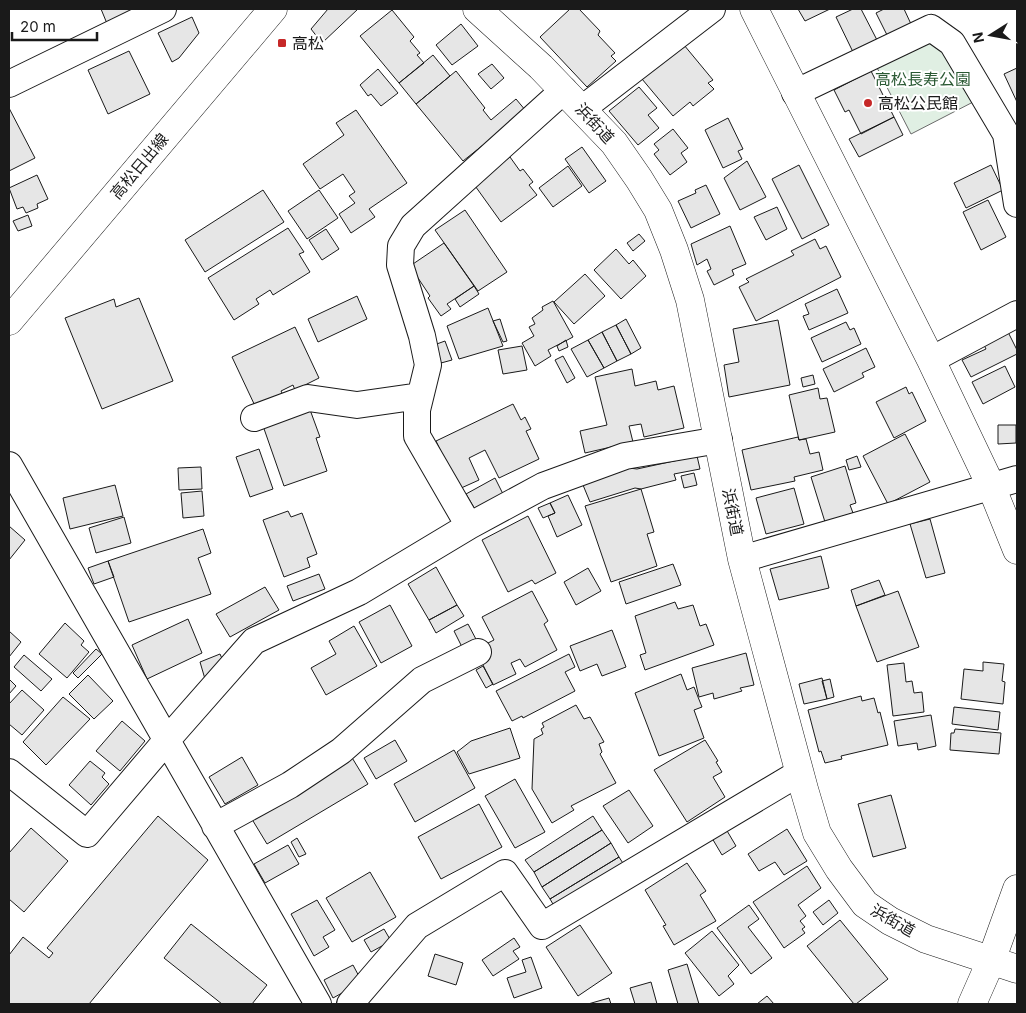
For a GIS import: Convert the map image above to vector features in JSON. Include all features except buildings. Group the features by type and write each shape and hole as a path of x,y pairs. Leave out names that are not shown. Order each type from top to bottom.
{"street":[{"path":"9,84 163,9"},
{"name":"浜街道","path":"476,9 541,66 614,143 658,210 674,250 690,300 742,559 818,833 839,869 865,904 890,921 926,939 1017,970"},
{"path":"469,526 417,436 417,410 428,365 422,336 400,265 401,246 413,226 573,100 712,9"},
{"path":"754,9 930,360 991,486 1017,550"},
{"name":"高松日出線","path":"9,321 268,10"},
{"path":"795,93 931,28 952,43 1006,134 1017,204"},
{"path":"930,360 1017,314"},
{"path":"254,418 308,398 357,406 420,396"},
{"path":"9,772 87,834 254,641 359,592 469,526 543,486 625,456 719,440"},
{"path":"9,465 318,1004"},
{"path":"742,559 1017,479"},
{"path":"215,826 290,786 341,751 422,680 478,652"},
{"path":"350,1004 417,926 505,873 542,926 800,773"},
{"path":"972,1004 991,961 1017,889"}],"green space":[{"name":"高松長寿公園","path":"926,39 945,45 977,100 911,134 874,62"}],"place":[{"name":"高松","path":"282,43"},
{"name":"高松公民館","path":"868,103"}]}
